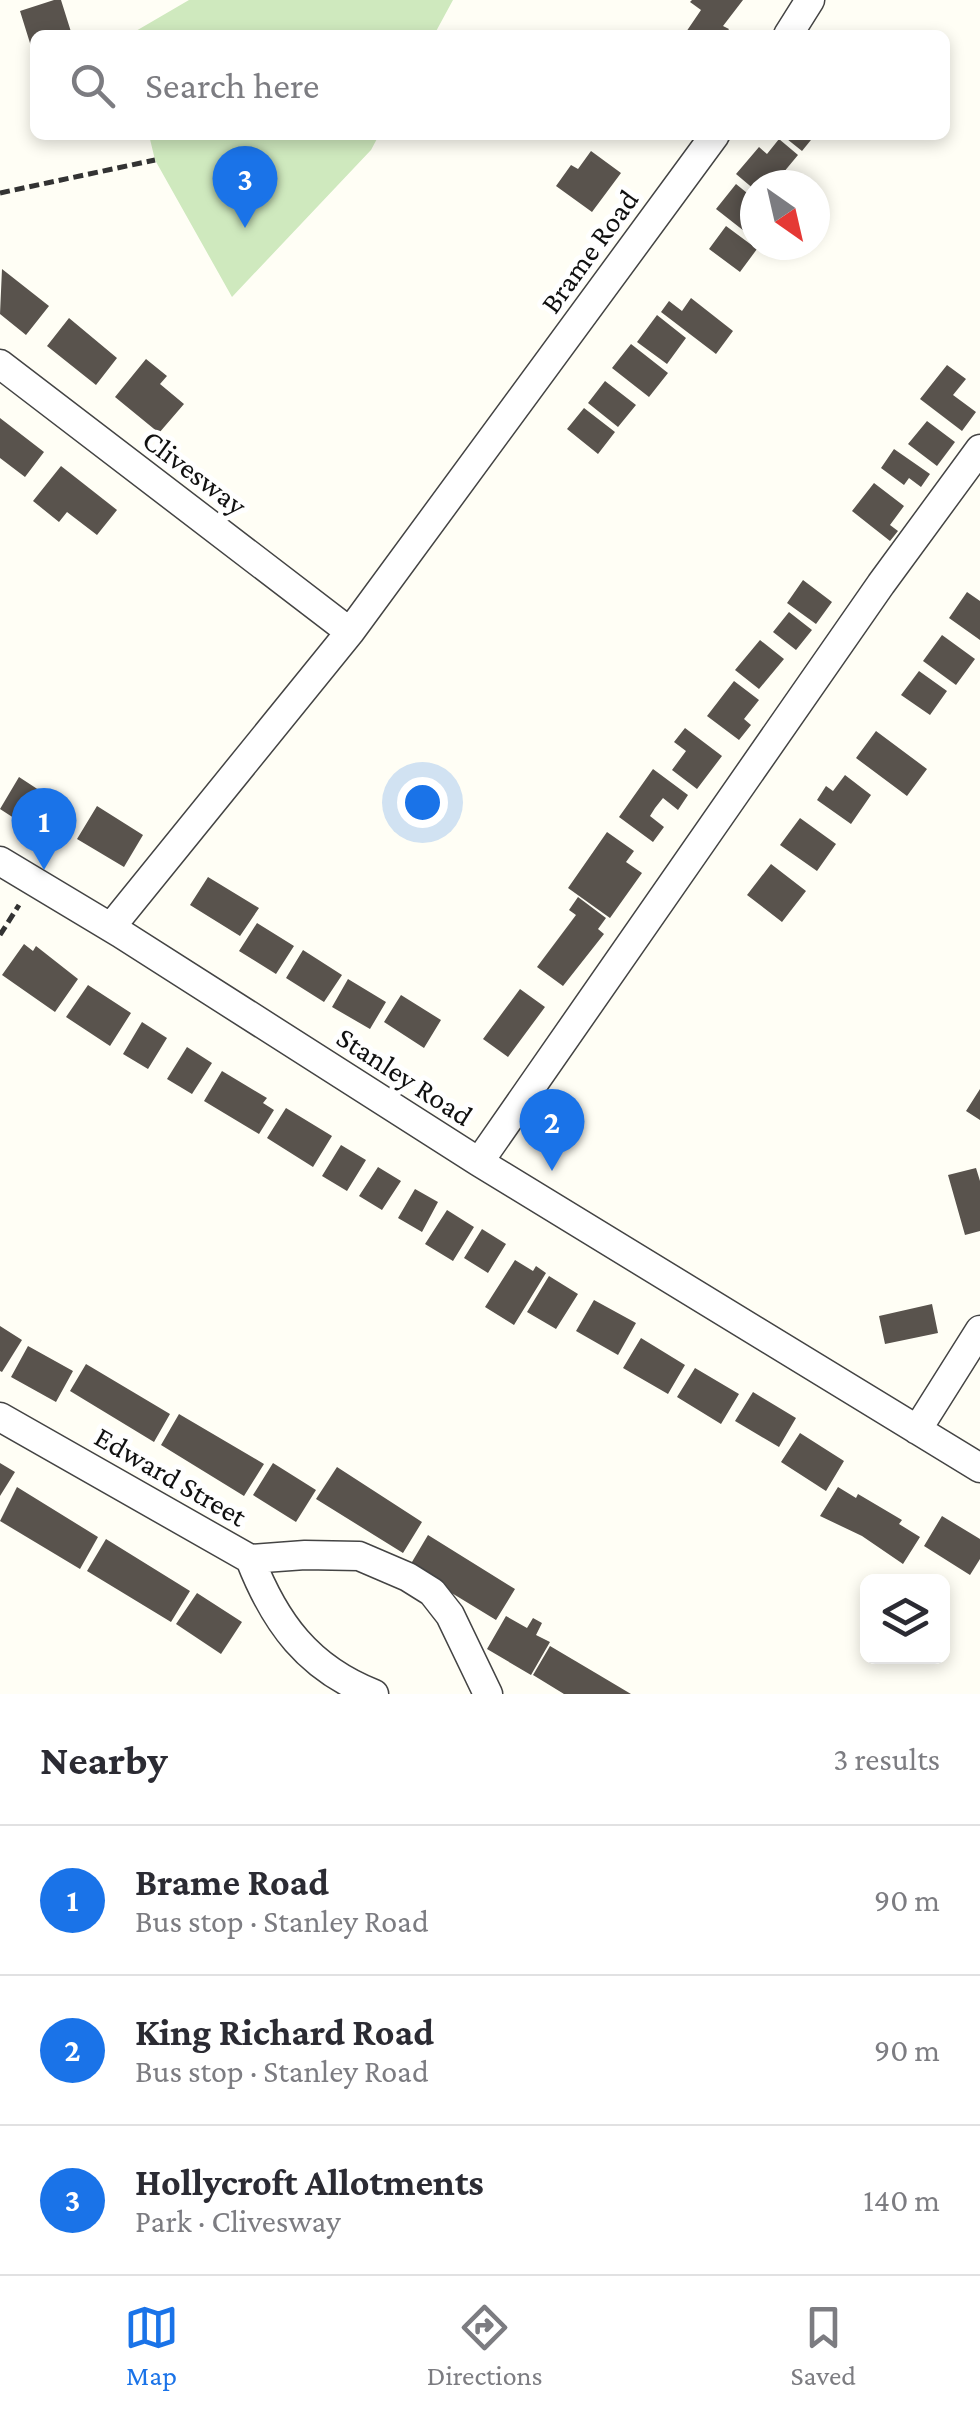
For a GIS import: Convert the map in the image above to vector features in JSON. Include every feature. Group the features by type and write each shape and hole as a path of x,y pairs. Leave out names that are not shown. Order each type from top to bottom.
{"street":[{"path":"791,30 810,0"},
{"name":"Brame Road","path":"111,928 350,632 711,140"},
{"name":"Clivesway","path":"0,364 350,632"},
{"path":"479,1162 881,584 980,449"},
{"name":"Stanley Road","path":"0,861 479,1162 980,1468"},
{"path":"917,1430 980,1330"},
{"name":"Edward Street","path":"0,1417 250,1559 358,1556 408,1578 432,1592 450,1615 488,1694"},
{"path":"250,1559 267,1602 294,1638 334,1673 374,1694"}],"path":[{"path":"0,193 154,160"},
{"path":"0,934 33,881"}],"green space":[{"path":"189,0 453,0 437,30 138,30"},
{"path":"150,140 376,140 232,297 155,160"}],"building":[{"path":"61,0 70,30 30,30 30,43 20,11"},
{"path":"743,0 723,26 728,30 687,30 701,10 690,2"},
{"path":"780,140 798,155 786,170 740,170 740,177 736,174 759,147 767,154"},
{"path":"788,140 811,140 802,151"},
{"path":"591,151 621,173 592,212 556,186 571,165 578,169"},
{"path":"736,184 740,187 740,228 716,209"},
{"path":"726,226 740,236 740,260 749,260 740,272 709,249"},
{"path":"2,269 49,306 26,335 0,314"},
{"path":"691,298 733,331 716,354 661,312 669,301 682,311"},
{"path":"657,315 686,338 667,364 637,342"},
{"path":"69,318 117,358 96,385 47,346"},
{"path":"631,344 668,373 649,397 612,368"},
{"path":"146,359 167,376 160,384 184,404 159,433 115,397"},
{"path":"947,365 966,379 953,395 976,412 962,431 920,399"},
{"path":"605,381 636,405 618,427 588,403"},
{"path":"584,408 615,432 598,454 567,429"},
{"path":"0,418 44,452 25,477 0,458"},
{"path":"927,421 955,442 937,466 908,444"},
{"path":"894,449 930,474 921,487 909,478 904,485 881,468"},
{"path":"61,466 117,510 97,535 67,512 59,522 33,501"},
{"path":"874,483 904,506 890,525 898,531 890,541 852,511"},
{"path":"803,580 832,602 816,624 787,603"},
{"path":"967,592 980,601 980,640 949,618"},
{"path":"789,612 812,630 796,650 773,632"},
{"path":"942,635 975,659 956,685 923,661"},
{"path":"760,640 784,659 759,689 735,670"},
{"path":"919,671 947,691 930,715 901,695"},
{"path":"734,681 759,700 744,719 751,725 739,740 707,716"},
{"path":"685,728 722,756 697,789 672,770 686,751 674,742"},
{"path":"876,731 927,769 907,796 856,758"},
{"path":"653,769 688,795 678,810 663,798 655,808 650,816 664,827 653,842 619,817"},
{"path":"845,775 871,795 851,824 817,800 826,786 833,791"},
{"path":"19,777 71,811 51,842 0,809"},
{"path":"97,806 143,835 124,867 77,839"},
{"path":"800,818 836,844 817,871 780,845"},
{"path":"607,832 634,851 626,862 642,873 610,918 568,888"},
{"path":"771,864 806,891 782,922 747,895"},
{"path":"208,877 259,908 240,936 190,905"},
{"path":"578,897 606,918 598,929 604,934 563,986 537,967 576,915 569,910"},
{"path":"257,923 294,946 276,974 239,951"},
{"path":"24,944 33,951 36,946 78,979 55,1012 2,975"},
{"path":"303,950 342,975 324,1002 286,978"},
{"path":"348,979 386,1002 370,1029 332,1007"},
{"path":"88,985 131,1013 110,1046 66,1017"},
{"path":"520,989 545,1007 508,1057 483,1039"},
{"path":"401,995 441,1020 424,1048 384,1022"},
{"path":"142,1022 167,1038 148,1069 123,1054"},
{"path":"187,1047 212,1063 192,1094 167,1079"},
{"path":"222,1071 267,1098 263,1103 274,1110 259,1134 204,1101"},
{"path":"980,1089 980,1120 966,1111"},
{"path":"286,1108 332,1136 313,1167 267,1138"},
{"path":"341,1145 366,1160 347,1191 322,1176"},
{"path":"378,1167 401,1181 382,1210 359,1196"},
{"path":"976,1168 980,1181 980,1231 965,1235 948,1175"},
{"path":"415,1189 438,1202 422,1232 398,1218"},
{"path":"447,1210 474,1227 453,1261 425,1244"},
{"path":"482,1229 506,1244 488,1273 464,1258"},
{"path":"515,1260 533,1271 536,1266 546,1273 514,1325 485,1307"},
{"path":"549,1276 578,1294 556,1329 527,1312"},
{"path":"594,1300 636,1323 618,1355 576,1331"},
{"path":"932,1304 938,1333 885,1344 879,1316"},
{"path":"0,1326 22,1340 2,1372 0,1371"},
{"path":"641,1338 685,1365 668,1394 623,1368"},
{"path":"28,1346 73,1371 56,1402 11,1377"},
{"path":"86,1364 170,1414 154,1442 70,1391"},
{"path":"695,1368 739,1394 721,1424 677,1397"},
{"path":"753,1392 796,1418 779,1447 735,1421"},
{"path":"179,1414 264,1464 244,1496 161,1445"},
{"path":"800,1433 844,1461 826,1491 781,1462"},
{"path":"0,1463 15,1472 0,1496"},
{"path":"273,1463 316,1490 296,1522 253,1495"},
{"path":"337,1467 422,1522 403,1553 316,1499"},
{"path":"17,1487 98,1537 80,1569 0,1521"},
{"path":"838,1487 902,1520 899,1524 920,1537 903,1564 862,1536 820,1516"},
{"path":"942,1516 980,1539 980,1559 970,1575 924,1546"},
{"path":"428,1535 515,1589 496,1620 409,1567"},
{"path":"106,1539 190,1591 171,1622 87,1571"},
{"path":"197,1593 242,1622 221,1654 176,1624"},
{"path":"506,1616 527,1628 533,1618 542,1623 536,1635 550,1642 531,1675 487,1649"},
{"path":"550,1646 631,1694 564,1694 533,1675"}],"place":[{"name":"Hollycroft Allotments","path":"245,228"},
{"name":"Brame Road","path":"44,870"},
{"name":"King Richard Road","path":"552,1171"}]}
